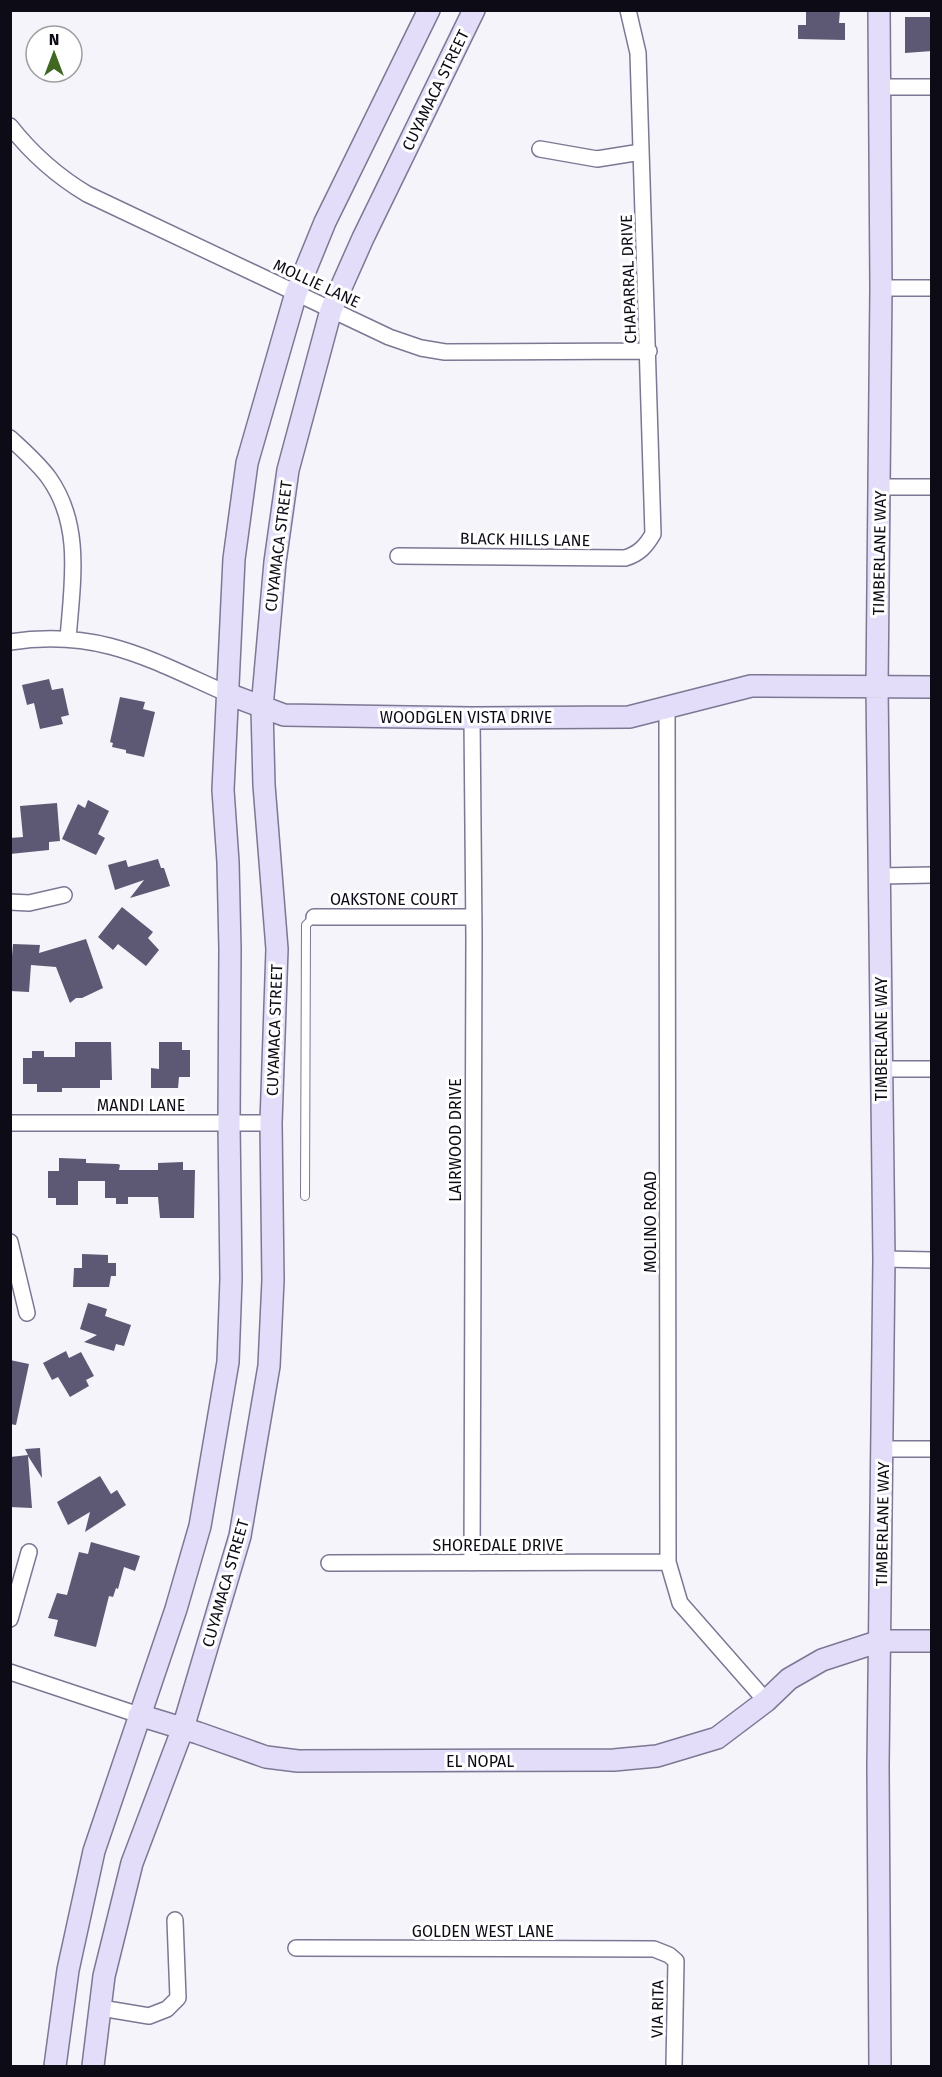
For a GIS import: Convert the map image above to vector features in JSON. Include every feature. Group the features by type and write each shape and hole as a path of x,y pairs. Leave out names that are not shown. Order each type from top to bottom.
{"street":[{"path":"55,2067 68,1970 94,1851 176,1609 200,1526 228,1362 231,1279 230,927 223,790 234,559 247,463 296,293 325,222 429,10"},
{"name":"CUYAMACA STREET","path":"93,2067 104,1976 132,1863 183,1728 240,1536 269,1366 273,1280 271,1123 277,949 265,796 262,708 275,562 288,470 331,310 363,238 474,10"},
{"name":"CHAPARRAL DRIVE","path":"628,10 638,54 649,351 653,534 647,546"},
{"name":"TIMBERLANE WAY","path":"879,10 881,288 877,687 884,1259 878,1766 880,2067"},
{"path":"881,87 932,87"},
{"name":"MOLLIE LANE","path":"10,126 52,171 87,194 389,337 421,348 445,352 649,351"},
{"path":"540,149 597,159 641,152"},
{"path":"881,288 932,288"},
{"path":"10,438 50,480 59,496 71,528 74,562 68,639"},
{"path":"880,487 932,487"},
{"name":"BLACK HILLS LANE","path":"398,556 625,558 633,556 647,546"},
{"name":"WOODGLEN VISTA DRIVE","path":"10,642 31,639 68,639 106,644 141,654 228,694 284,715 472,718 629,717 751,686 932,687"},
{"name":"MOLINO ROAD","path":"667,708 668,1562 680,1603 766,1701"},
{"name":"LAIRWOOD DRIVE","path":"472,718 474,918 472,1563"},
{"path":"880,876 932,875"},
{"path":"10,902 29,903 64,895"},
{"name":"OAKSTONE COURT","path":"314,917 474,918"},
{"path":"881,1069 932,1069"},
{"name":"MANDI LANE","path":"10,1123 271,1123"},
{"path":"10,1242 27,1313"},
{"path":"884,1259 932,1260"},
{"path":"883,1449 932,1449"},
{"path":"10,1619 29,1552"},
{"name":"SHOREDALE DRIVE","path":"329,1563 668,1562"},
{"name":"EL NOPAL","path":"10,1672 266,1757 298,1761 614,1760 657,1756 717,1738 766,1701 789,1679 822,1660 880,1641 932,1641"},
{"path":"101,2008 149,2016 167,2009 178,1998 175,1920"},
{"name":"GOLDEN WEST LANE","path":"296,1948 654,1949 669,1955"},
{"name":"VIA RITA","path":"669,1955 676,1961 674,2067"}],"lane":[{"path":"305,1196 306,925 314,917"}],"building":[{"path":"806,10 840,10 839,23 845,23 845,40 798,39 798,25 806,25"},
{"path":"905,17 932,17 932,51 905,53"},
{"path":"49,679 52,690 63,688 69,715 61,717 63,724 40,729 34,703 27,705 22,685"},
{"path":"120,697 145,702 143,709 155,712 144,757 112,747 113,743 110,742"},
{"path":"88,800 109,811 98,834 105,838 96,855 62,839 78,804 85,808"},
{"path":"57,803 60,841 49,842 49,850 10,854 10,838 23,837 20,806"},
{"path":"158,859 161,868 164,868 170,886 130,898 144,880 115,890 108,865 126,860 128,867"},
{"path":"122,907 153,932 148,938 159,950 146,966 118,944 113,950 98,937"},
{"path":"86,939 103,988 82,998 76,998 70,1003 56,967 31,965 29,992 10,991 10,956 12,956 13,944 40,945 39,953"},
{"path":"75,1042 111,1042 112,1080 100,1080 100,1088 62,1088 62,1092 37,1092 37,1084 23,1084 23,1058 32,1058 32,1051 44,1051 44,1057 75,1057"},
{"path":"159,1042 182,1042 182,1050 190,1050 190,1077 179,1077 178,1088 151,1088 151,1068 159,1069"},
{"path":"59,1158 86,1159 86,1163 118,1164 120,1165 119,1170 158,1170 158,1163 183,1162 183,1170 195,1170 194,1218 160,1218 158,1197 128,1197 128,1204 116,1204 116,1198 105,1198 105,1181 78,1181 78,1205 56,1205 56,1198 48,1198 48,1171 59,1171"},
{"path":"82,1254 108,1255 108,1263 116,1263 116,1276 111,1276 109,1287 73,1287 74,1268 82,1268"},
{"path":"88,1303 107,1309 105,1316 131,1325 124,1346 116,1344 114,1351 84,1342 97,1335 80,1329"},
{"path":"66,1351 69,1358 81,1352 94,1376 86,1380 89,1386 70,1397 58,1377 52,1380 43,1363"},
{"path":"10,1360 29,1364 16,1425 10,1424"},
{"path":"40,1448 42,1478 28,1456 32,1508 10,1507 10,1457 28,1455 25,1449"},
{"path":"100,1476 111,1494 117,1490 126,1505 85,1532 90,1512 68,1525 57,1502"},
{"path":"91,1542 140,1556 135,1571 124,1567 118,1589 116,1588 113,1597 109,1596 96,1647 54,1636 58,1620 48,1618 57,1593 67,1595 79,1552 88,1554"}]}
